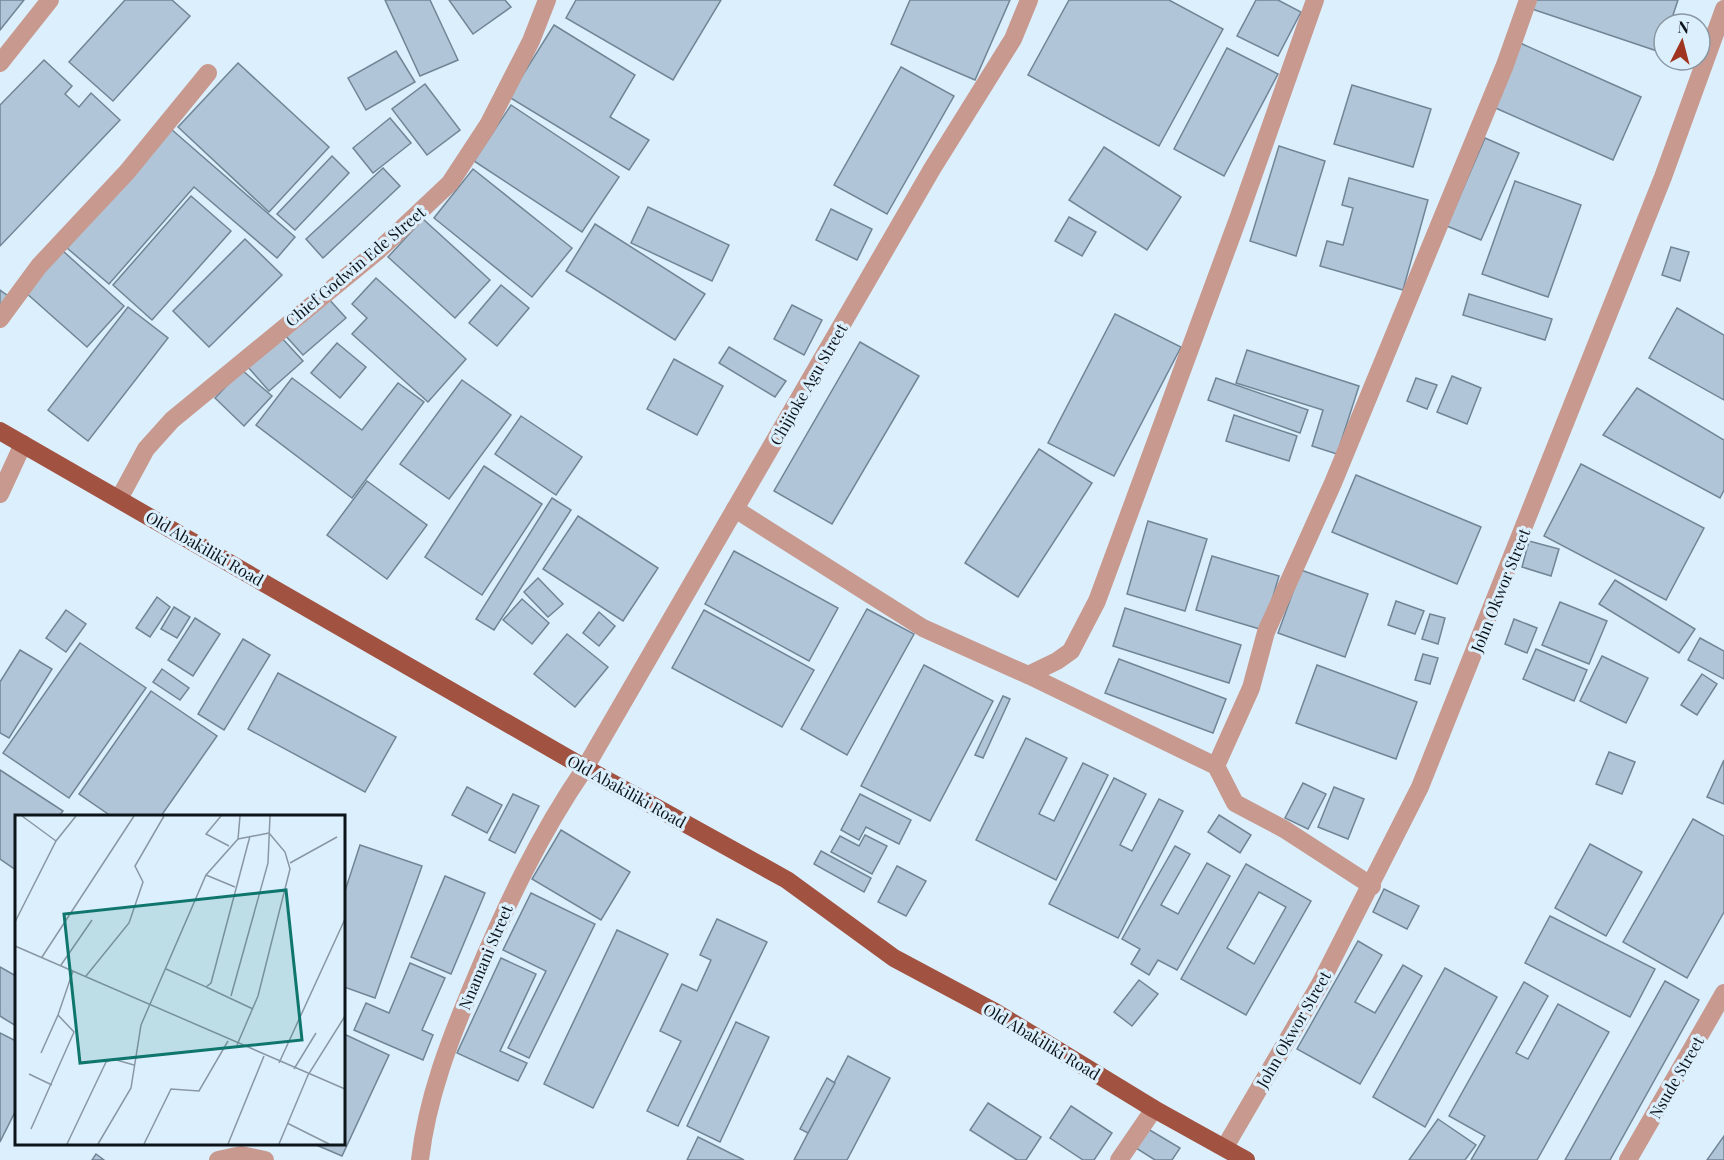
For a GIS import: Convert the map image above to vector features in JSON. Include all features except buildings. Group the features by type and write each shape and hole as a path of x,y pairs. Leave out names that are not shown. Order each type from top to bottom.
{"main road":[{"name":"Old Abakiliki Road","path":"0,431 585,768 787,880 894,958 996,1012 1154,1109 1246,1160"}],"street":[{"path":"0,63 50,0"},
{"name":"Chief Godwin Ede Street","path":"119,499 146,449 172,420 379,250 450,183 488,125 531,41 547,0"},
{"name":"Chijioke Agu Street","path":"585,768 932,169 1013,39 1029,0"},
{"path":"1028,675 1057,661 1071,651 1097,601 1239,216 1315,0"},
{"path":"1216,766 1251,688 1266,632 1333,483 1505,66 1528,0"},
{"name":"John Okwor Street","path":"1225,1147 1320,984 1372,886 1420,787 1475,654 1663,177 1724,9"},
{"path":"0,319 39,266 127,172 208,73"},
{"path":"0,494 23,444"},
{"path":"735,508 923,628 1028,675 1216,766 1235,803 1284,829 1372,886"},
{"name":"Nnamani Street","path":"420,1160 428,1110 437,1080 480,967 552,816 585,768"},
{"name":"Nsude Street","path":"1628,1160 1724,993"},
{"path":"1119,1160 1154,1109"},
{"path":"218,1160 241,1155 265,1160"}]}
